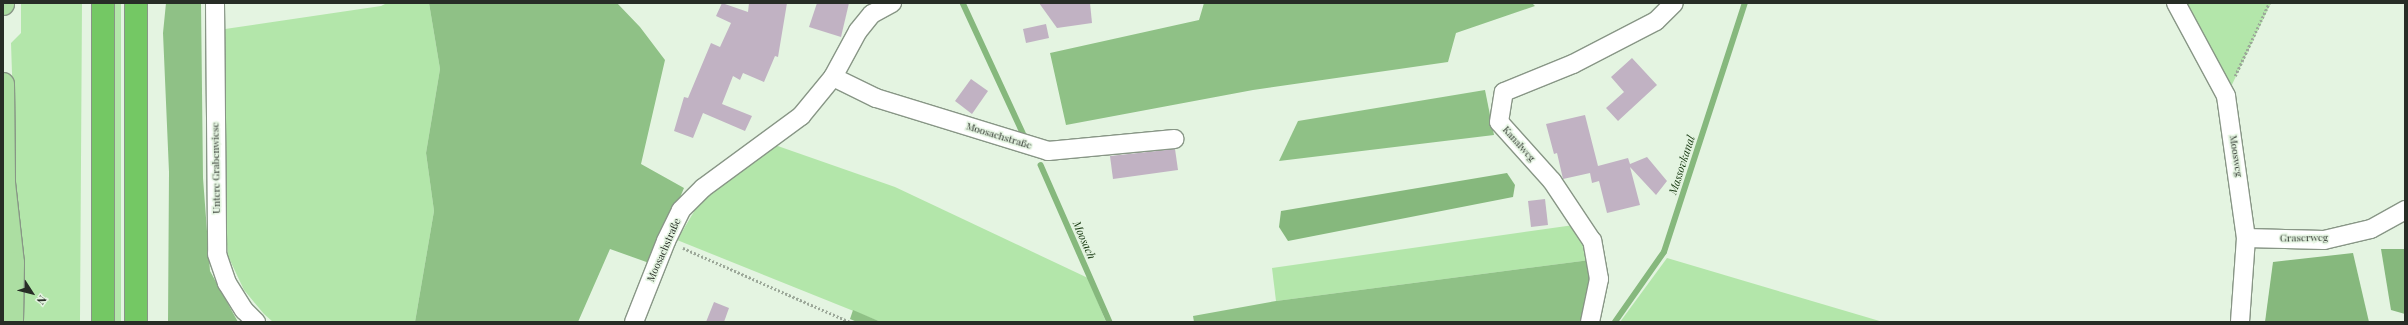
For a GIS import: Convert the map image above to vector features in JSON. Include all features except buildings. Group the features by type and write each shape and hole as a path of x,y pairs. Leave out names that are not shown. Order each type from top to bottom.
{"highway":[{"path":"103,3 103,322"},
{"path":"136,3 136,322"}],"main road":[{"path":"3,84 3,185 13,263 12,322"}],"street":[{"name":"Untere Grabenwiese","path":"214,3 217,254 227,284 244,310 256,322"},
{"name":"Moosachstraße","path":"634,322 666,240 681,210 703,188 790,127 833,78 858,31 872,14 892,3"},
{"name":"Kanalweg","path":"1590,322 1599,279 1592,241 1552,181 1499,122 1504,92 1573,64 1656,21 1674,3"},
{"name":"Moosweg","path":"2176,3 2226,96 2246,238 2240,322"},
{"name":"Moosachstraße","path":"833,78 876,98 1048,150 1174,139"},
{"name":"Graserweg","path":"2246,238 2324,240 2371,229 2405,210"}],"path":[{"path":"2226,96 2269,3"},
{"path":"666,240 850,322"}],"shaded area":[{"path":"21,3 82,3 80,322 21,322 24,272 16,195 11,43 21,33"},
{"path":"112,3 121,3 121,322 112,322"},
{"path":"166,3 201,3 203,178 210,271 238,322 168,322 169,172 163,33"},
{"path":"387,3 429,3 440,69 426,153 434,211 415,322 273,322 264,314 244,290 228,256 225,220 225,29 381,6"},
{"path":"429,3 617,3 640,27 665,60 641,164 684,188 652,264 610,249 578,322 415,322 434,211 426,153 440,69"},
{"path":"1204,3 1532,3 1535,6 1456,33 1448,62 1253,90 1066,125 1050,53 1199,20"},
{"path":"2182,3 2271,3 2228,93"},
{"path":"1485,90 1494,135 1279,161 1298,121"},
{"path":"772,144 895,187 1088,278 1106,322 881,322 677,240 695,210 713,190"},
{"path":"1507,173 1515,185 1513,197 1288,241 1279,227 1281,211"},
{"path":"1574,225 1586,245 1590,260 1276,301 1272,268"},
{"path":"2381,249 2405,249 2405,314 2391,310"},
{"path":"2353,253 2369,322 2265,322 2273,262"},
{"path":"1667,258 1883,322 1620,322"},
{"path":"1590,260 1594,283 1587,322 1194,322 1193,316 1276,301"},
{"path":"853,310 881,322 857,322 850,319"}],"waterway":[{"name":"Moosach","path":"963,3 1024,135"},
{"name":"Massovkanal","path":"1615,322 1664,252 1745,3"},
{"name":"Moosach","path":"1041,165 1110,322"}]}
